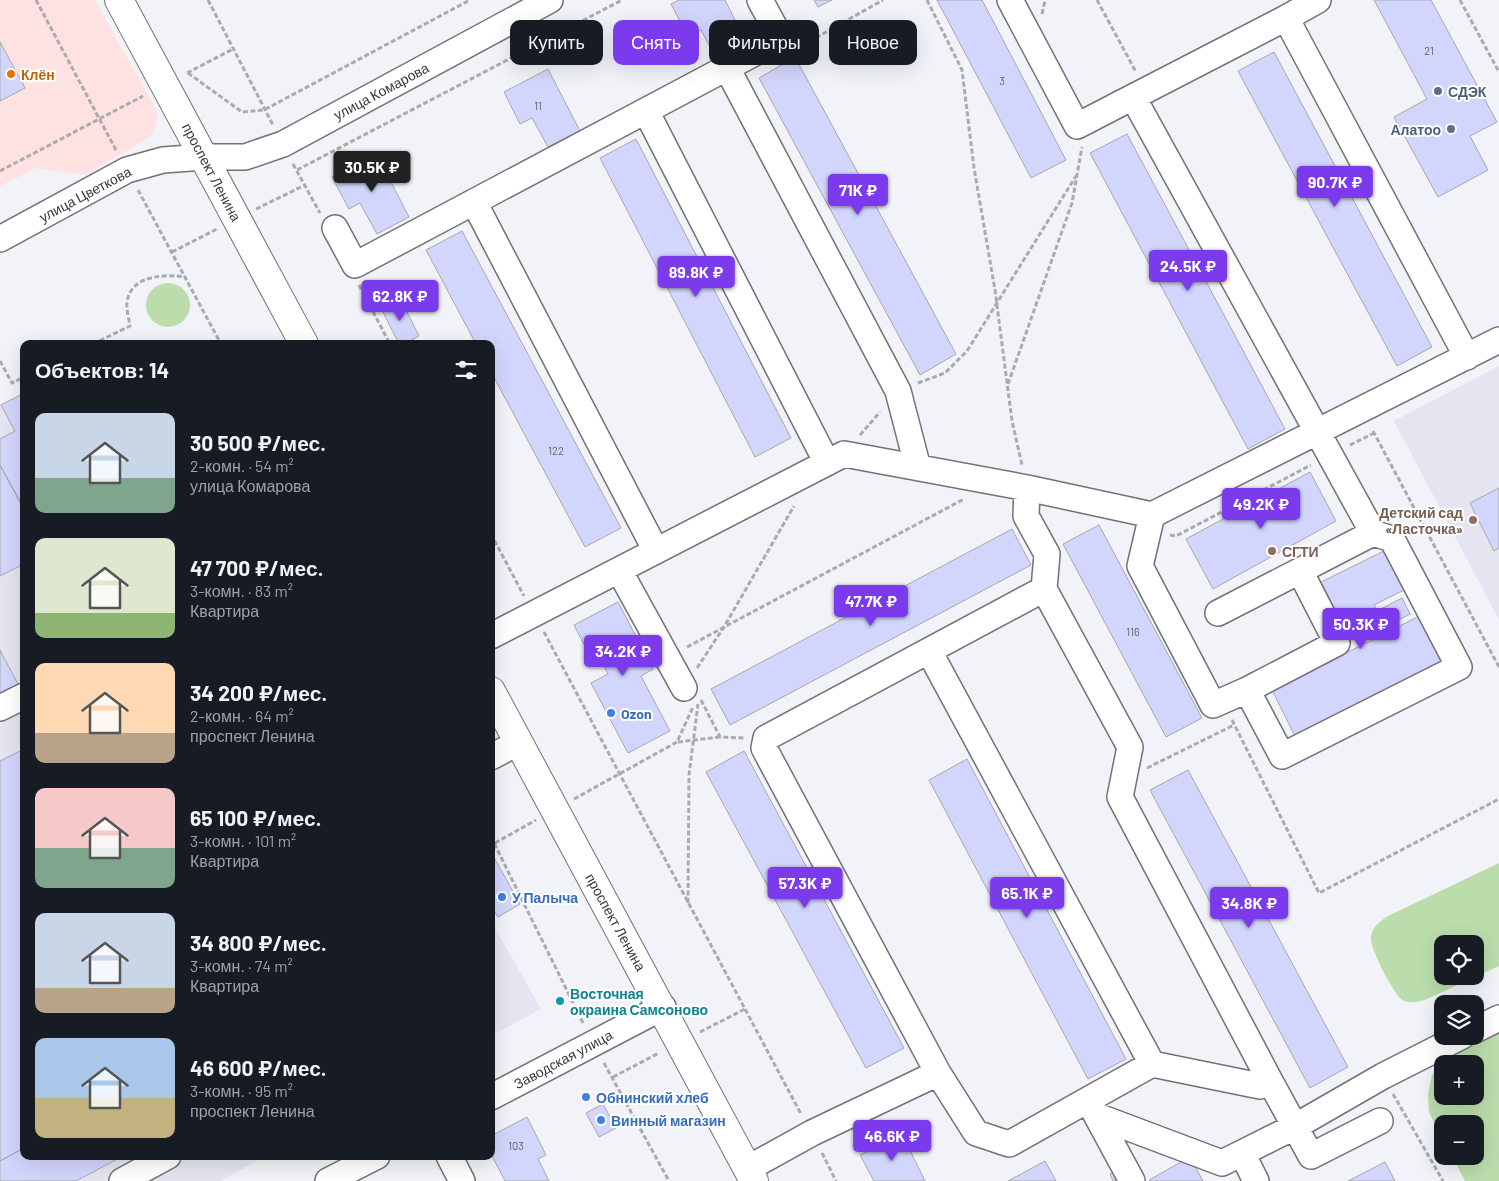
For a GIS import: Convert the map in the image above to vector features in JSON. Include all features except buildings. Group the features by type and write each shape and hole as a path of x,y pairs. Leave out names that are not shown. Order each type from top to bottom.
{"main road":[{"name":"проспект Ленина","path":"120,0 176,79 204,157 302,340"},
{"name":"проспект Ленина","path":"495,698 751,1175"}],"street":[{"name":"улица Комарова","path":"204,157 245,157 283,144 550,0"},
{"path":"335,228 355,265 727,68 781,39 760,0"},
{"path":"1010,0 1078,126 1318,0"},
{"path":"1286,18 1468,357"},
{"path":"727,68 898,391 918,468"},
{"path":"1140,94 1373,534"},
{"path":"646,111 835,458"},
{"name":"улица Цветкова","path":"0,239 126,170 163,160 204,157"},
{"path":"474,202 656,551"},
{"path":"495,634 835,458 918,468 1027,488 1152,515 1499,340"},
{"path":"1027,488 1026,516 1047,554 1044,589 1130,747 1120,798 1311,1156 1380,1121"},
{"path":"1152,515 1140,566 1213,705 1247,690 1337,643 1300,571"},
{"path":"1218,614 1373,534 1392,539 1459,667 1282,756 1247,690"},
{"path":"619,570 691,692"},
{"path":"1044,589 766,738 764,748 938,1073 976,1133 1009,1144 1093,1108 1152,1064 1260,1086 1270,1081"},
{"path":"929,651 1152,1064"},
{"path":"0,708 20,698"},
{"path":"495,756 519,742"},
{"name":"Заводская улица","path":"495,1095 592,1042 662,1007"},
{"path":"1484,1026 1499,1018"},
{"path":"1093,1108 1222,1162 1296,1126 1383,1076 1444,1045"},
{"path":"751,1175 812,1133 938,1073"},
{"path":"1093,1108 1132,1181"},
{"path":"1242,1153 1256,1181"},
{"path":"122,1181 161,1160"},
{"path":"328,1181 369,1160"},
{"path":"451,1160 462,1181"}],"path":[{"path":"36,0 219,340"},
{"path":"208,0 305,185"},
{"path":"176,79 242,112 264,110 470,0"},
{"path":"296,170 622,0"},
{"path":"819,36 883,0"},
{"path":"927,0 962,70 974,168 996,301 1012,420 1027,488"},
{"path":"1041,19 1045,0"},
{"path":"1097,0 1140,94"},
{"path":"1460,0 1499,72"},
{"path":"0,171 233,49"},
{"path":"1008,386 1072,203 1088,120"},
{"path":"835,458 898,391 945,372 967,351 996,301 1078,173"},
{"path":"101,340 130,326 127,302 135,287 149,277 167,274 185,277"},
{"path":"0,361 12,383 20,379"},
{"path":"1362,410 1499,667"},
{"path":"677,742 691,692 724,627 796,502"},
{"path":"495,541 836,1181"},
{"path":"691,692 720,737"},
{"path":"688,903 689,775 693,740 691,692"},
{"path":"1222,701 1319,893 1499,799"},
{"path":"1124,780 1234,725"},
{"path":"669,1181 592,1042 495,843 677,742 720,737 766,738"},
{"path":"1383,1076 1443,1181"}],"shaded area":[{"path":"0,0 95,0 158,113 153,135 85,175 36,168 0,186"},
{"name":"Детский сад «Ласточка»","path":"1499,366 1499,620 1394,421"},
{"path":"20,395 20,1160 259,1160 220,1181 0,1181 0,403 1,405"},
{"path":"495,928 541,1009 495,1034"}],"green space":[{"path":"164,283 172,283 184,289 190,305 184,321 172,327 164,327 152,321 146,309 146,301 152,289"},
{"path":"1499,863 1499,966 1484,973 1484,935 1434,935 1434,985 1458,985 1425,1000 1408,1002 1402,1000 1388,980 1371,942 1372,933 1379,922"},
{"path":"1499,1031 1499,1181 1465,1181 1457,1165 1484,1165 1484,1115 1434,1115 1434,1122 1429,1112 1428,1094 1434,1072 1434,1105 1484,1105 1484,1055 1453,1055 1472,1045 1484,1045 1484,1039"}],"place":[{"name":"Клён","path":"11,74"},
{"name":"СДЭК","path":"1438,91"},
{"name":"Алатоо","path":"1451,129"},
{"name":"Детский сад «Ласточка»","path":"1473,520"},
{"name":"СГТИ","path":"1272,551"},
{"name":"Ozon","path":"611,713"},
{"name":"У Палыча","path":"502,897"},
{"name":"Восточная окраина Самсоново","path":"560,1001"},
{"name":"Обнинский хлеб","path":"586,1097"},
{"name":"Винный магазин","path":"601,1120"}]}
